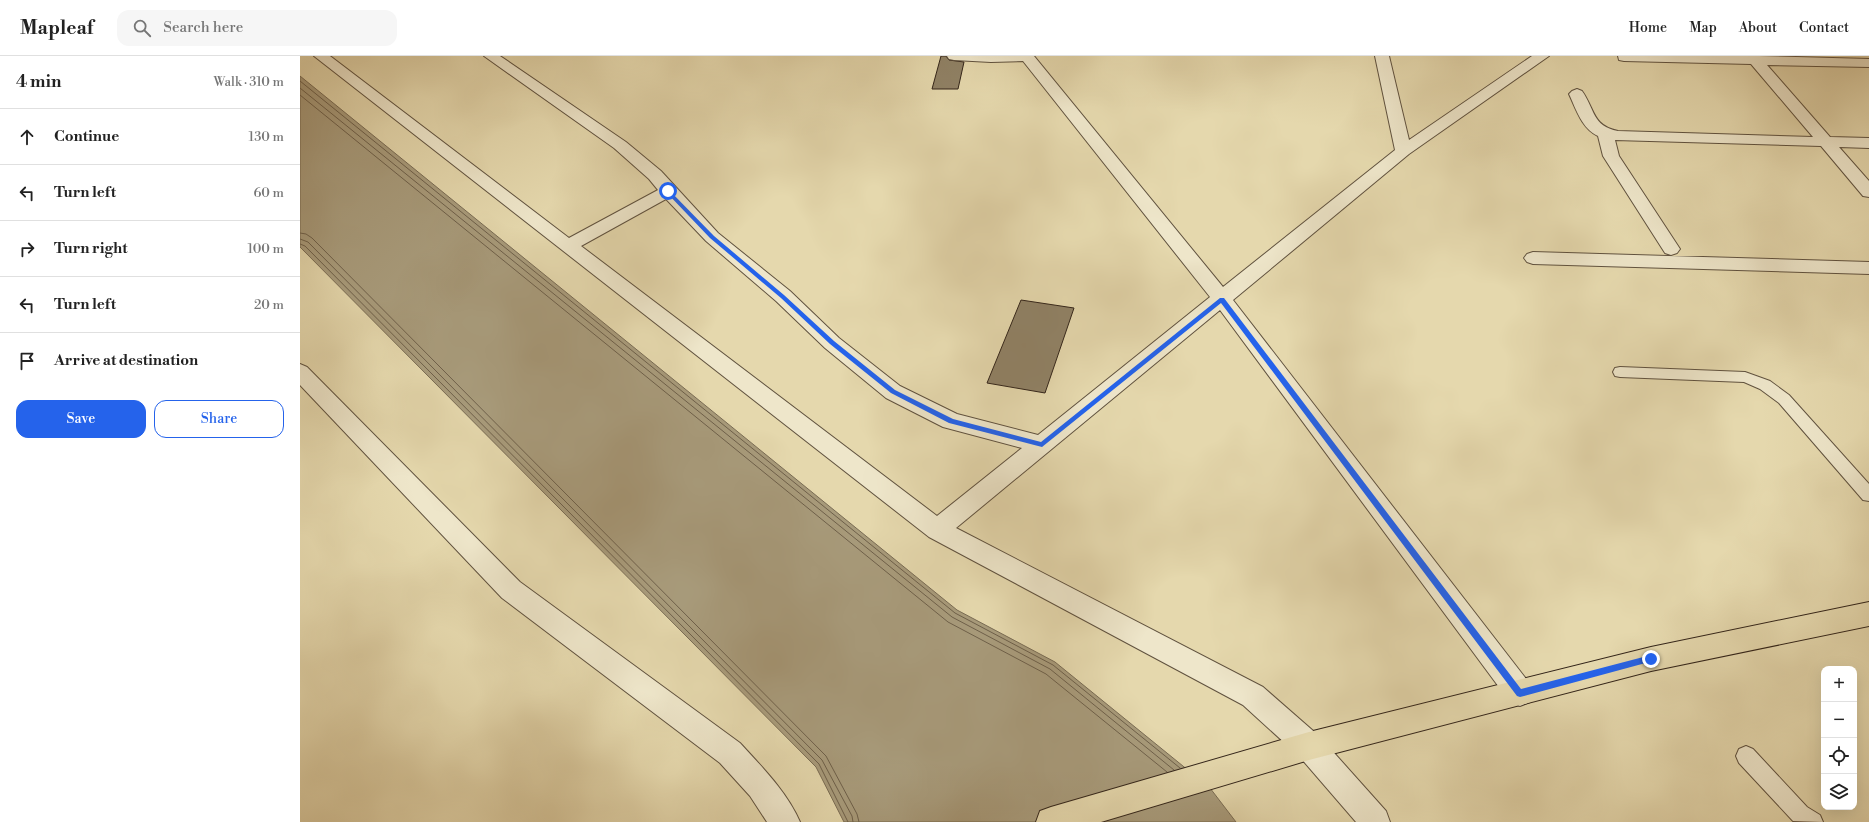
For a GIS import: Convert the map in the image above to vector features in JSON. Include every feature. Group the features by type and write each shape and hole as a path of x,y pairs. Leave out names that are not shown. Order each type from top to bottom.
{"main road":[{"path":"1050,822 1308,746 1672,654 1869,614"}],"street":[{"path":"321,56 936,530 1253,696 1308,746 1375,822"},
{"path":"491,56 620,145 655,175 668,191 712,237 782,296 832,343 893,392 951,421 1042,445"},
{"path":"954,56 991,58 1026,56 1222,299 1520,693"},
{"path":"1382,56 1403,151"},
{"path":"936,530 1403,151 1542,56"},
{"path":"1624,57 1869,63"},
{"path":"1755,60 1869,192"},
{"path":"1577,94 1590,124 1606,134 1869,143"},
{"path":"1606,134 1611,156 1671,249"},
{"path":"568,246 668,191"},
{"path":"1533,258 1869,268"},
{"path":"300,372 511,590 730,753 760,786 785,822"}],"lane":[{"path":"1620,372 1745,377 1765,385 1784,399 1869,494"},
{"path":"1746,756 1800,814 1813,822"}],"water":[{"path":"300,76 957,610 1055,662 1210,788 1236,822 844,822 816,767 300,247"}],"building":[{"path":"941,56 946,56 949,60 964,62 958,89 932,89"},
{"path":"1021,300 1074,308 1045,393 987,383"}],"route":[{"path":"668,191 712,237 782,296 832,343 893,392 951,421 1042,445 1222,299 1520,693 1651,659"}]}
